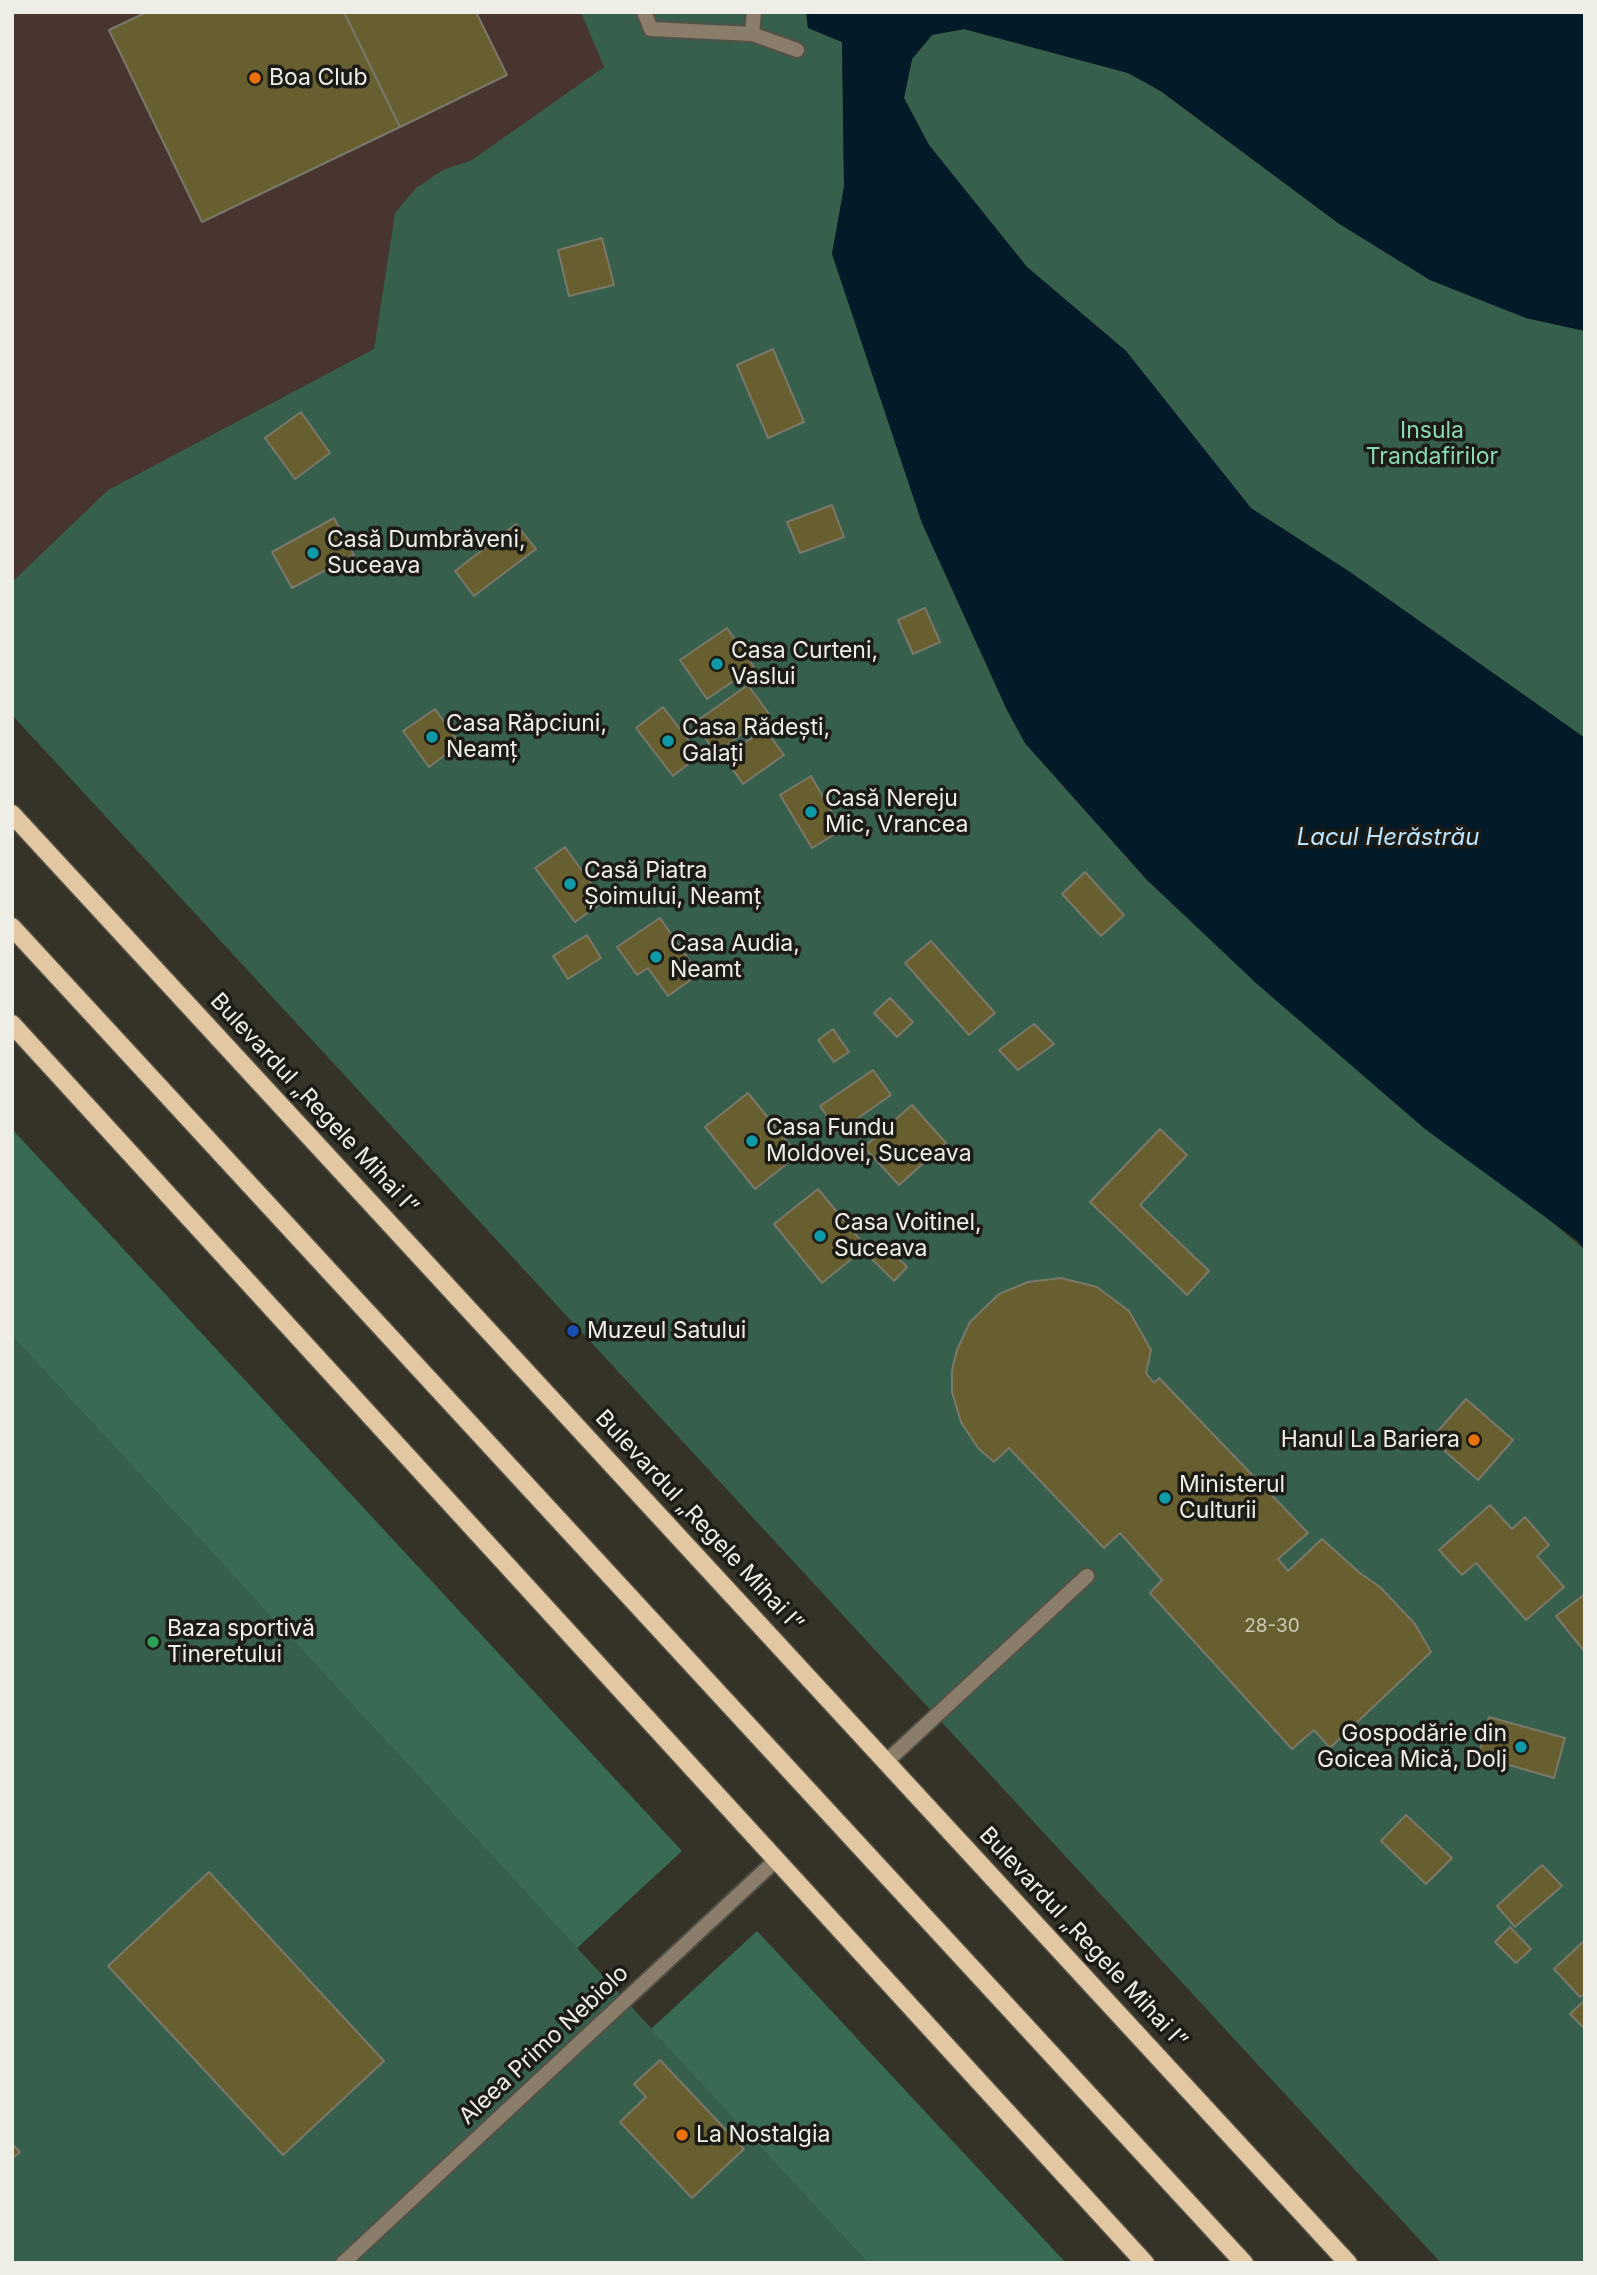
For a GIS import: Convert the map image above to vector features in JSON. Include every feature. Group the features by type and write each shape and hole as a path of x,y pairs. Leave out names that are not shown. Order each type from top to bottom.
{"main road":[{"name":"Bulevardul „Regele Mihai I”","path":"12,814 1348,2263"},
{"path":"12,927 1244,2263"},
{"path":"12,1024 1144,2263"}],"street":[{"path":"644,12 650,29 752,34 797,50"},
{"path":"752,34 754,12"},
{"path":"887,1761 1087,1576"},
{"name":"Aleea Primo Nebiolo","path":"343,2263 775,1861"}],"shaded area":[{"path":"12,12 581,12 605,67 472,160 443,171 395,213 374,349 108,490 12,582"}],"green space":[{"path":"581,12 806,12 808,28 842,42 844,187 832,254 922,523 1007,710 1025,743 1147,880 1585,1250 1585,2263 1441,2263 12,715 12,582 108,490 374,349 395,213 416,188 443,170 472,160 604,67"},
{"name":"Insula Trandafirilor","path":"964,29 1128,73 1160,91 1338,223 1430,280 1526,318 1585,331 1585,738 1350,572 1251,509 1126,351 1027,267 929,145 904,98 912,59 932,35"},
{"path":"12,1129 682,1851 577,1948 12,1336"},
{"name":"Baza sportivă Tineretului","path":"12,1336 868,2263 12,2263"},
{"path":"757,1931 1066,2263 868,2263 651,2029"}],"water":[{"name":"Lacul Herăstrău","path":"806,12 1585,12 1585,331 1526,318 1430,280 1338,223 1161,91 1128,73 964,29 932,35 912,59 904,98 929,145 1027,267 1126,351 1251,508 1350,572 1585,738 1585,1250 1578,1241 1425,1129 1257,984 1147,880 1025,743 1007,710 922,523 832,254 844,187 842,42 808,28"}],"building":[{"name":"Boa Club","path":"147,12 344,12 400,127 202,222 109,30"},
{"path":"344,12 476,12 507,75 400,127"},
{"path":"602,238 614,285 569,296 558,250"},
{"path":"773,349 804,422 768,438 737,365"},
{"path":"301,412 330,453 295,479 265,438"},
{"path":"832,505 844,537 800,553 787,522"},
{"name":"Casă Dumbrăveni, Suceava","path":"334,518 354,555 292,588 272,552"},
{"path":"516,524 536,549 474,596 455,571"},
{"path":"925,608 940,642 913,654 898,620"},
{"name":"Casa Curteni, Vaslui","path":"727,628 754,667 707,699 680,660"},
{"path":"748,685 769,714 716,753 694,723"},
{"name":"Casa Rădești, Galați","path":"663,707 700,755 673,776 636,728"},
{"name":"Casa Răpciuni, Neamț","path":"435,709 460,744 429,767 403,731"},
{"path":"765,729 784,755 743,784 724,757"},
{"name":"Casă Nereju Mic, Vrancea","path":"811,776 842,830 812,848 780,795"},
{"name":"Casă Piatra Șoimului, Neamț","path":"565,847 604,901 575,922 535,868"},
{"path":"1085,872 1124,915 1101,936 1062,894"},
{"name":"Casa Audia, Neamt","path":"660,918 699,974 668,996 648,968 637,975 617,947"},
{"path":"587,935 601,958 568,979 553,956"},
{"path":"931,941 995,1013 969,1035 905,963"},
{"path":"890,998 913,1022 897,1037 874,1013"},
{"path":"1034,1024 1054,1044 1018,1070 999,1050"},
{"path":"833,1029 849,1052 834,1062 818,1040"},
{"path":"873,1070 891,1095 838,1132 820,1106"},
{"name":"Casa Fundu Moldovei, Suceava","path":"748,1093 798,1155 755,1189 705,1127"},
{"path":"912,1105 946,1143 899,1185 864,1147"},
{"path":"1160,1129 1187,1155 1140,1205 1209,1271 1187,1295 1090,1202"},
{"name":"Casa Voitinel, Suceava","path":"818,1189 866,1247 822,1283 774,1224"},
{"path":"886,1246 907,1267 894,1281 872,1259"},
{"name":"Ministerul Culturii","path":"1061,1278 1097,1287 1129,1311 1151,1350 1146,1373 1154,1383 1159,1378 1308,1533 1278,1559 1288,1571 1322,1539 1380,1587 1415,1624 1431,1652 1330,1748 1314,1730 1292,1749 1150,1593 1162,1580 1120,1533 1104,1548 1009,1448 994,1462 978,1448 961,1422 952,1392 952,1370 957,1350 970,1322 999,1294 1028,1282"},
{"path":"1466,1399 1513,1440 1478,1480 1431,1439"},
{"path":"1490,1505 1512,1529 1525,1517 1549,1545 1537,1556 1564,1587 1526,1620 1476,1563 1462,1575 1439,1550"},
{"path":"1585,1594 1585,1652 1556,1616"},
{"name":"Gospodărie din Goicea Mică, Dolj","path":"1489,1717 1565,1738 1554,1778 1478,1756"},
{"path":"1406,1815 1452,1858 1426,1884 1381,1841"},
{"path":"1542,1865 1562,1886 1515,1927 1497,1906"},
{"path":"209,1872 384,2061 283,2155 108,1966"},
{"path":"1510,1927 1531,1949 1516,1963 1495,1942"},
{"path":"1585,1940 1585,1993 1580,1997 1554,1969"},
{"path":"1585,2000 1585,2029 1570,2014"},
{"name":"La Nostalgia","path":"660,2060 744,2149 692,2198 620,2122 646,2097 634,2084"},
{"path":"12,2144 20,2152 12,2159"}],"place":[{"name":"Boa Club","path":"255,78"},
{"name":"Casă Dumbrăveni, Suceava","path":"313,553"},
{"name":"Casa Curteni, Vaslui","path":"717,664"},
{"name":"Casa Răpciuni, Neamț","path":"432,737"},
{"name":"Casa Rădești, Galați","path":"668,741"},
{"name":"Casă Nereju Mic, Vrancea","path":"811,812"},
{"name":"Casă Piatra Șoimului, Neamț","path":"570,884"},
{"name":"Casa Audia, Neamt","path":"656,957"},
{"name":"Casa Fundu Moldovei, Suceava","path":"752,1141"},
{"name":"Casa Voitinel, Suceava","path":"820,1236"},
{"name":"Muzeul Satului","path":"573,1331"},
{"name":"Hanul La Bariera","path":"1474,1440"},
{"name":"Ministerul Culturii","path":"1165,1498"},
{"name":"Baza sportivă Tineretului","path":"153,1642"},
{"name":"Gospodărie din Goicea Mică, Dolj","path":"1521,1747"},
{"name":"La Nostalgia","path":"682,2135"}]}
